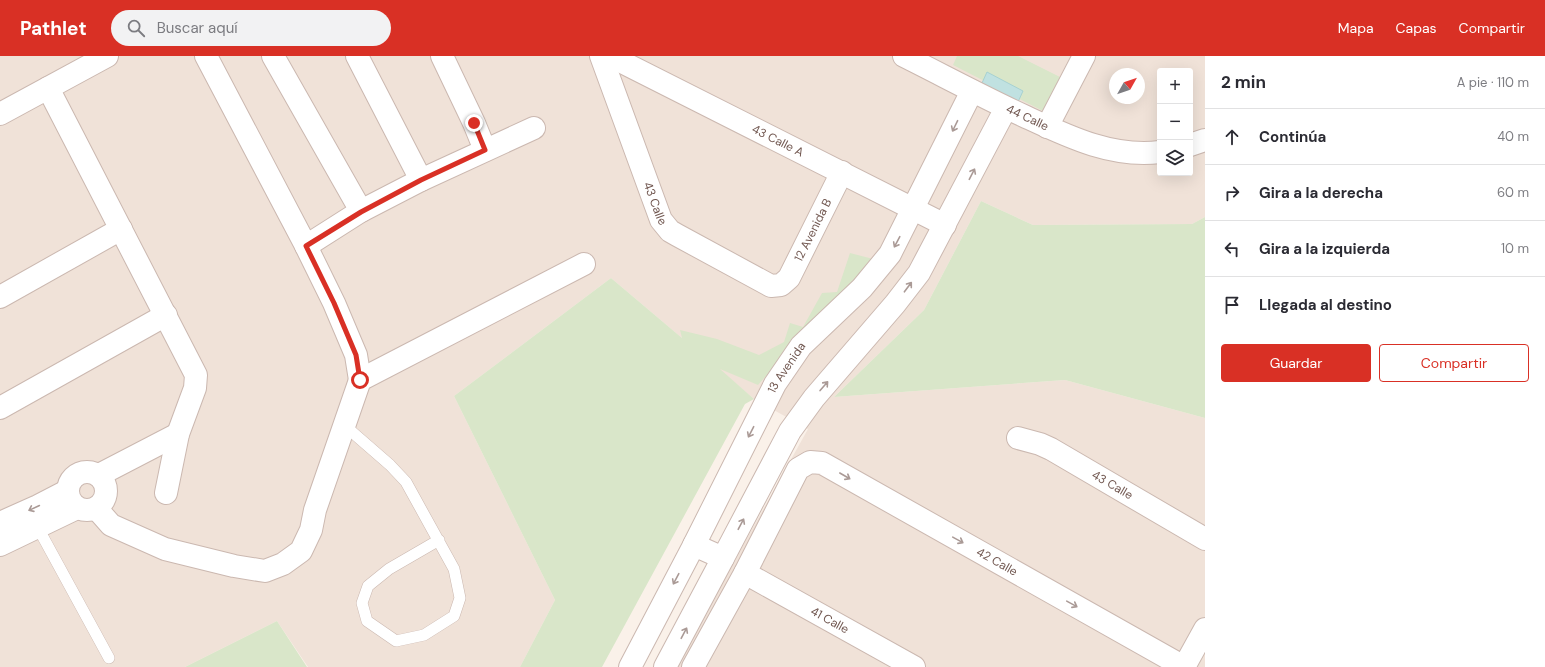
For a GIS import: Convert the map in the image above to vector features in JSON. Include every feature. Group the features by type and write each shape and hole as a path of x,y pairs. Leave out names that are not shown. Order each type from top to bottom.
{"street":[{"path":"0,114 107,56"},
{"path":"0,523 38,506 80,502 105,499 106,486 99,475 93,472 81,472 71,479 80,502 111,525 165,549 234,566 265,571 283,564 301,551 311,530 315,510 360,380 356,355 334,303 306,246 206,56"},
{"path":"273,56 361,212"},
{"path":"357,56 421,180"},
{"path":"442,56 474,123 485,150"},
{"name":"43 Calle","path":"601,56 657,213 665,226 677,235 770,286 781,285"},
{"name":"43 Calle A","path":"610,56 945,225"},
{"name":"44 Calle","path":"904,56 934,63 972,91 1073,139 1093,146 1134,152 1157,152"},
{"path":"1047,127 1084,56"},
{"path":"48,88 196,375 195,388 178,434 166,493"},
{"name":"13 Avenida","path":"630,667 694,545 775,384 801,346 862,288 890,254 914,209 972,91"},
{"path":"665,667 790,432 814,398 895,304 914,279 945,225 1006,108"},
{"path":"306,246 361,212 421,180 534,128"},
{"path":"1193,144 1205,140"},
{"name":"12 Avenida B","path":"781,285 789,278 842,172"},
{"path":"0,297 121,229"},
{"path":"360,380 584,264"},
{"path":"0,408 166,315"},
{"path":"99,475 178,434"},
{"name":"43 Calle","path":"1018,438 1040,444 1051,449 1205,539"},
{"name":"42 Calle","path":"745,573 798,469 810,462 822,463 1184,667"},
{"path":"0,545 80,502"},
{"path":"694,545 723,558"},
{"path":"692,667 745,573"},
{"name":"41 Calle","path":"745,573 914,667"},
{"path":"1184,667 1205,629"}],"lane":[{"path":"344,425 390,465 406,482 439,540 454,569 460,598 454,616 424,635 396,641 367,621 362,603 368,586 389,569 439,540"},
{"path":"37,526 109,658"}],"shaded area":[{"path":"0,56 1205,56 1205,217 1192,224 1033,225 981,201 924,310 834,397 1065,380 1205,418 1205,667 675,667 808,429 754,399 611,278 454,396 555,600 520,667 308,667 277,621 185,667 0,667"}],"green space":[{"path":"957,56 1018,56 1060,77 1043,111 953,65"},
{"path":"981,201 1033,225 1192,224 1205,217 1205,418 1065,380 834,397 924,310"},
{"path":"850,253 877,260 782,358 758,385 720,369 754,399 745,404 602,667 520,667 555,600 454,396 611,278 682,338 680,330 717,339 759,355 784,342 790,323 803,327 822,293 837,292"},
{"path":"277,621 307,667 185,667"}],"water":[{"path":"987,72 1023,91 1018,102 982,83"}],"route":[{"path":"360,380 356,355 334,303 306,246 361,212 421,180 485,150 474,123"}]}
